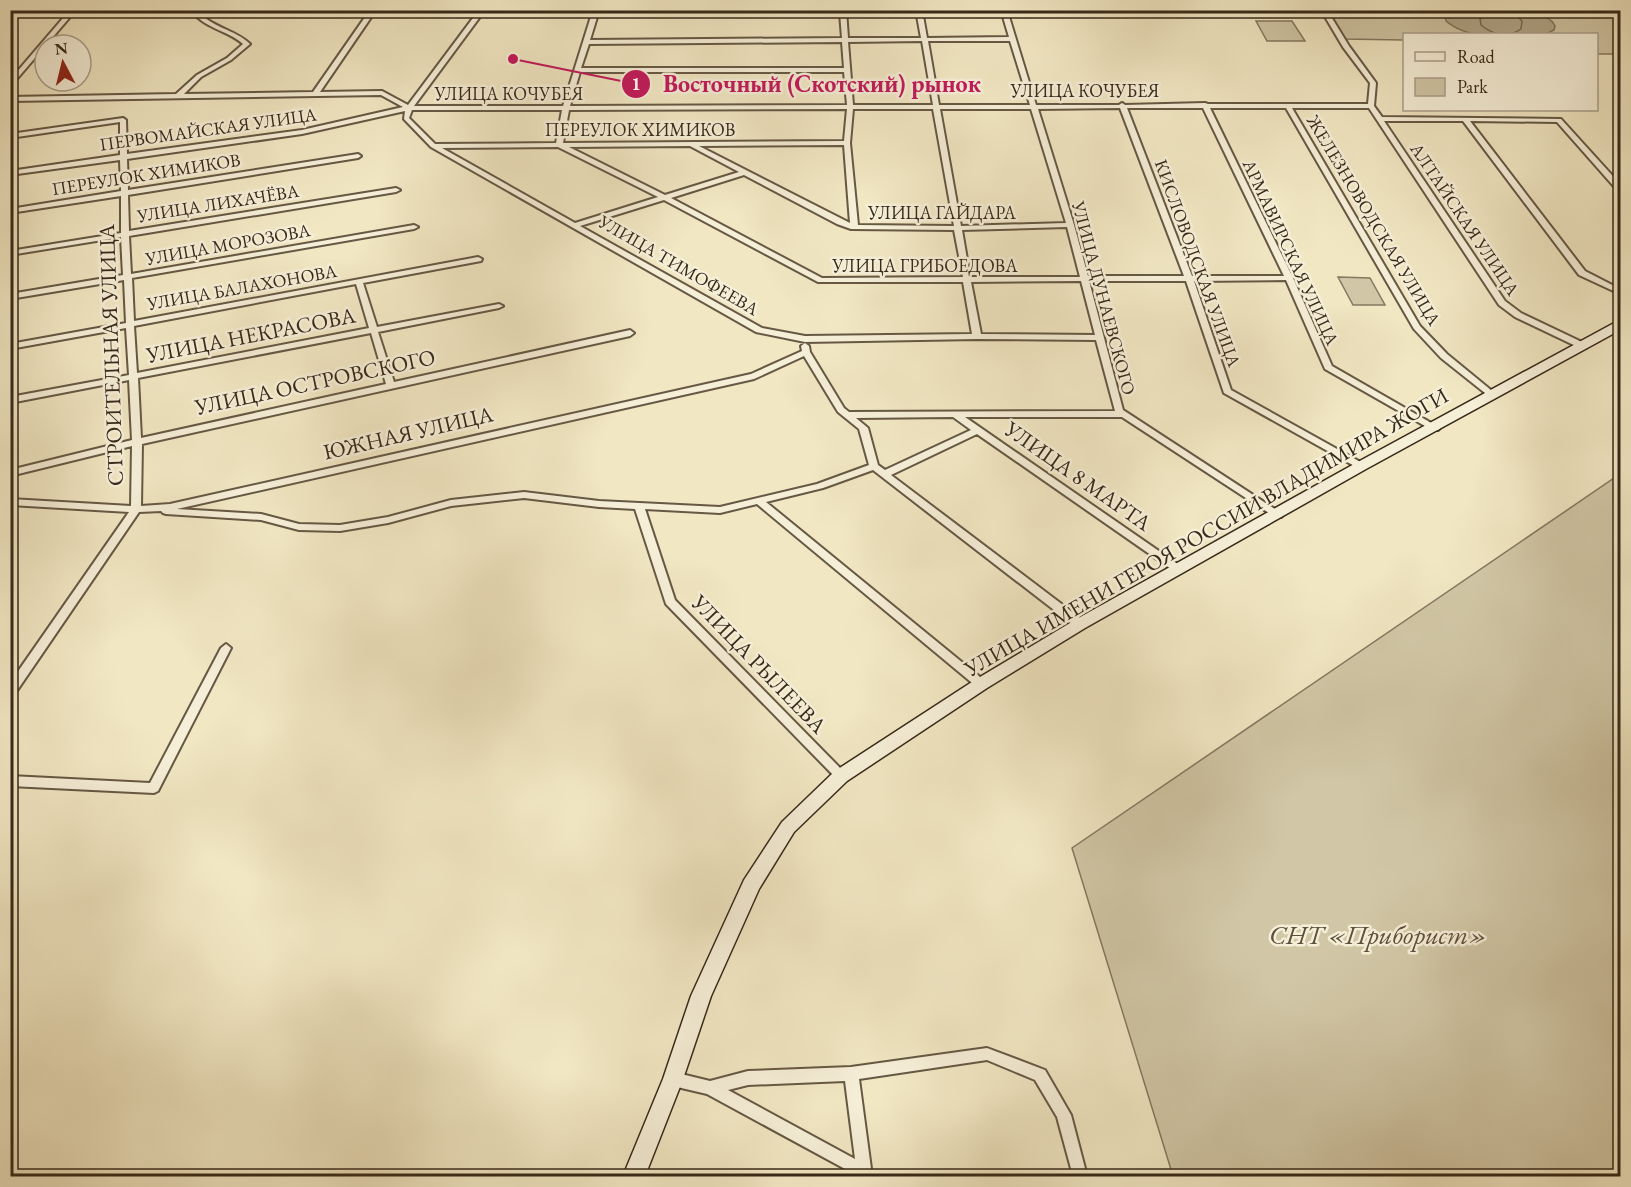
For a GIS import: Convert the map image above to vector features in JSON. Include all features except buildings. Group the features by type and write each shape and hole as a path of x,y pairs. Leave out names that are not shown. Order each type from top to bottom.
{"main road":[{"path":"10,14 81,10"},
{"name":"УЛИЦА ИМЕНИ ГЕРОЯ РОССИИ ВЛАДИМИРА ЖОГИ","path":"634,1176 673,1079 701,996 751,885 788,827 841,776 981,684 1080,624 1278,515 1361,466 1435,428 1620,325"}],"street":[{"path":"177,97 199,76 229,59 247,44 243,39 218,30 198,17 194,10"},
{"path":"315,94 373,10"},
{"path":"409,108 482,10"},
{"path":"919,10 977,336"},
{"name":"УЛИЦА ДУНАЕВСКОГО","path":"1004,10 1011,39 1070,225 1119,411 1278,515"},
{"path":"1324,10 1346,47 1373,83 1371,106"},
{"path":"10,85 72,11"},
{"path":"559,145 566,108 596,11 843,11 850,107 847,143 854,227"},
{"path":"586,42 1011,39"},
{"path":"577,70 846,70"},
{"name":"УЛИЦА КОЧУБЕЯ","path":"10,99 382,93 409,108 1371,106"},
{"name":"КИСЛОВОДСКАЯ УЛИЦА","path":"1122,105 1188,276 1227,391 1361,466"},
{"name":"АРМАВИРСКАЯ УЛИЦА","path":"1205,105 1289,278 1328,367 1435,428"},
{"name":"ЖЕЛЕЗНОВОДСКАЯ УЛИЦА","path":"1287,105 1417,327 1444,356 1493,395"},
{"name":"АЛТАЙСКАЯ УЛИЦА","path":"1371,106 1502,303 1518,315 1583,346"},
{"name":"УЛИЦА ТИМОФЕЕВА","path":"409,108 406,118 433,146 759,330 805,339 977,336 1100,338"},
{"name":"ПЕРВОМАЙСКАЯ УЛИЦА","path":"10,173 302,132 409,108"},
{"path":"1380,119 1559,120 1620,188"},
{"name":"СТРОИТЕЛЬНАЯ УЛИЦА","path":"10,136 123,120 125,234 137,442 136,509 10,692"},
{"path":"1465,120 1582,273 1620,292"},
{"name":"ПЕРЕУЛОК ХИМИКОВ","path":"433,146 847,143"},
{"name":"УЛИЦА ГАЙДАРА","path":"689,144 840,222 854,227 957,228 1070,225"},
{"name":"УЛИЦА ГРИБОЕДОВА","path":"559,145 666,198 821,280 1085,279 1188,276 1289,278"},
{"name":"ПЕРЕУЛОК ХИМИКОВ","path":"10,211 358,156"},
{"path":"576,225 743,173"},
{"name":"УЛИЦА ЛИХАЧЁВА","path":"10,253 396,190"},
{"name":"УЛИЦА МОРОЗОВА","path":"10,297 414,227"},
{"name":"УЛИЦА БАЛАХОНОВА","path":"10,347 478,259"},
{"path":"359,282 391,386"},
{"name":"УЛИЦА НЕКРАСОВА","path":"10,400 498,306"},
{"name":"УЛИЦА ОСТРОВСКОГО","path":"10,473 137,442 630,333"},
{"path":"805,339 806,352 841,410 863,428 874,466 1080,624"},
{"name":"ЮЖНАЯ УЛИЦА","path":"10,502 136,509 170,507 754,376 806,352"},
{"path":"847,415 1124,414"},
{"name":"УЛИЦА 8 МАРТА","path":"956,415 1178,569"},
{"path":"885,474 978,430"},
{"path":"136,509 261,517 299,527 340,528 388,520 450,503 501,496 524,495 599,504 720,510 820,486 874,466"},
{"path":"759,500 981,684"},
{"name":"УЛИЦА РЫЛЕЕВА","path":"639,505 670,601 841,776"},
{"path":"10,781 154,788 226,648"},
{"path":"710,1088 748,1078 851,1074 987,1054 1040,1075 1064,1115 1080,1176"},
{"path":"851,1074 865,1174"},
{"path":"673,1079 710,1088 865,1174"}],"green space":[{"path":"1325,11 1609,11 1620,22 1620,54 1598,54 1598,33 1403,33 1403,40 1343,39"},
{"path":"1256,21 1292,21 1305,41 1267,41"},
{"path":"1338,277 1370,278 1385,305 1353,305"},
{"name":"СНТ «Приборист»","path":"1620,474 1620,1176 1173,1176 1072,848"}],"water":[{"path":"1505,9 1537,14 1549,19 1555,26 1554,30 1548,33 1472,33 1456,28 1446,21 1444,11"}],"place":[{"name":"Восточный (Скотский) рынок","path":"513,59"}]}
